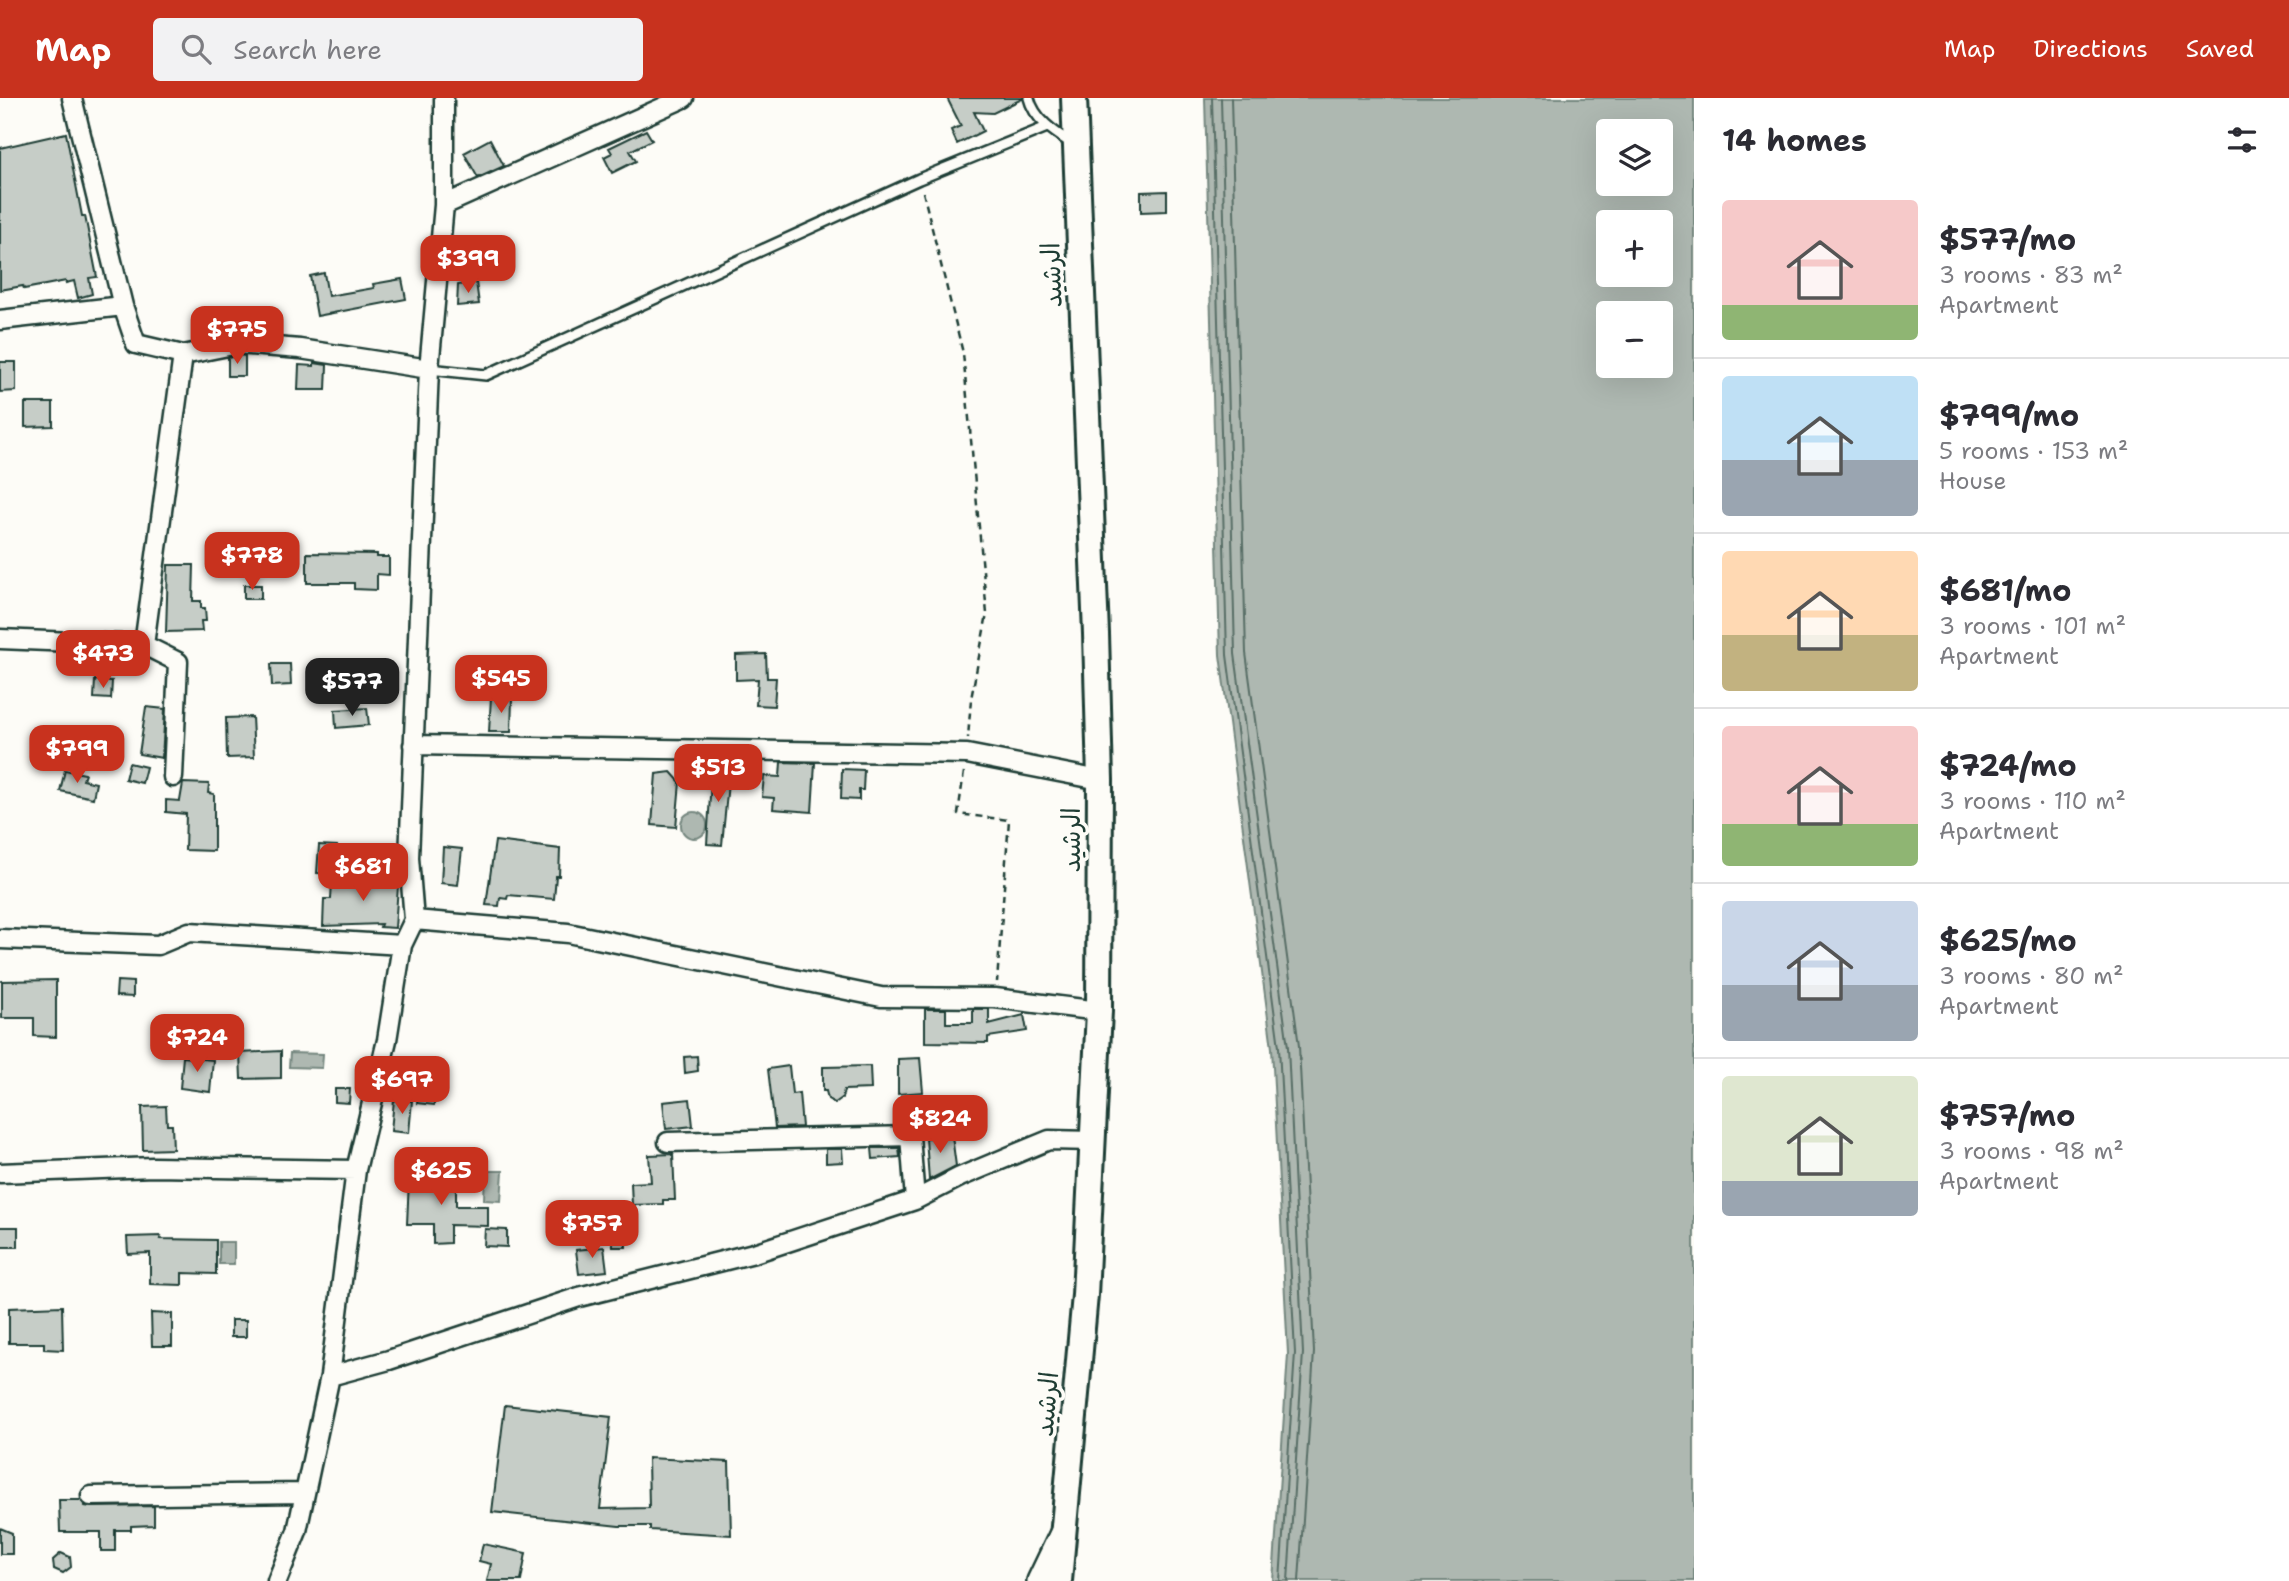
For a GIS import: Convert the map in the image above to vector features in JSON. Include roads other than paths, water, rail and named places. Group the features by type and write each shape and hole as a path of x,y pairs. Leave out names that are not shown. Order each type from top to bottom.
{"main road":[{"name":"الرشيد","path":"1059,1581 1085,1296 1099,1011 1100,780 1074,98"}],"street":[{"path":"72,98 123,306 136,344 183,355 238,344 300,349 429,369"},
{"path":"277,1581 297,1531 330,1376 356,1170 387,1040 402,945 414,920 409,858 413,745 429,369 444,205 444,98"},
{"path":"444,205 684,98"},
{"path":"0,320 123,306"},
{"path":"144,645 183,355"},
{"path":"0,639 144,645 178,662 173,777"},
{"path":"413,745 967,754 1100,780"},
{"path":"414,920 568,933 881,998 995,998 1099,1011"},
{"path":"0,939 158,945 189,932 402,945"},
{"path":"668,1142 910,1136 915,1200"},
{"path":"330,1376 388,1360 579,1297 754,1253 915,1200 960,1177 1049,1140 1093,1141"},
{"path":"0,1173 153,1167 356,1170"},
{"path":"91,1496 305,1493"},
{"path":"1039,1581 1065,1527"}],"lane":[{"path":"1029,98 1047,127 1075,146"},
{"path":"429,369 486,375 919,179 1047,127"}],"water":[{"path":"1205,98 1694,98 1694,1581 1273,1581 1288,1354 1272,1048 1220,655"},
{"path":"694,812 703,816 707,825 703,834 694,838 685,834 681,825 685,816"},
{"path":"290,1053 323,1054 322,1068 289,1067"},
{"path":"485,1171 503,1171 501,1201 484,1200"},
{"path":"219,1242 234,1242 234,1264 219,1264"}]}
